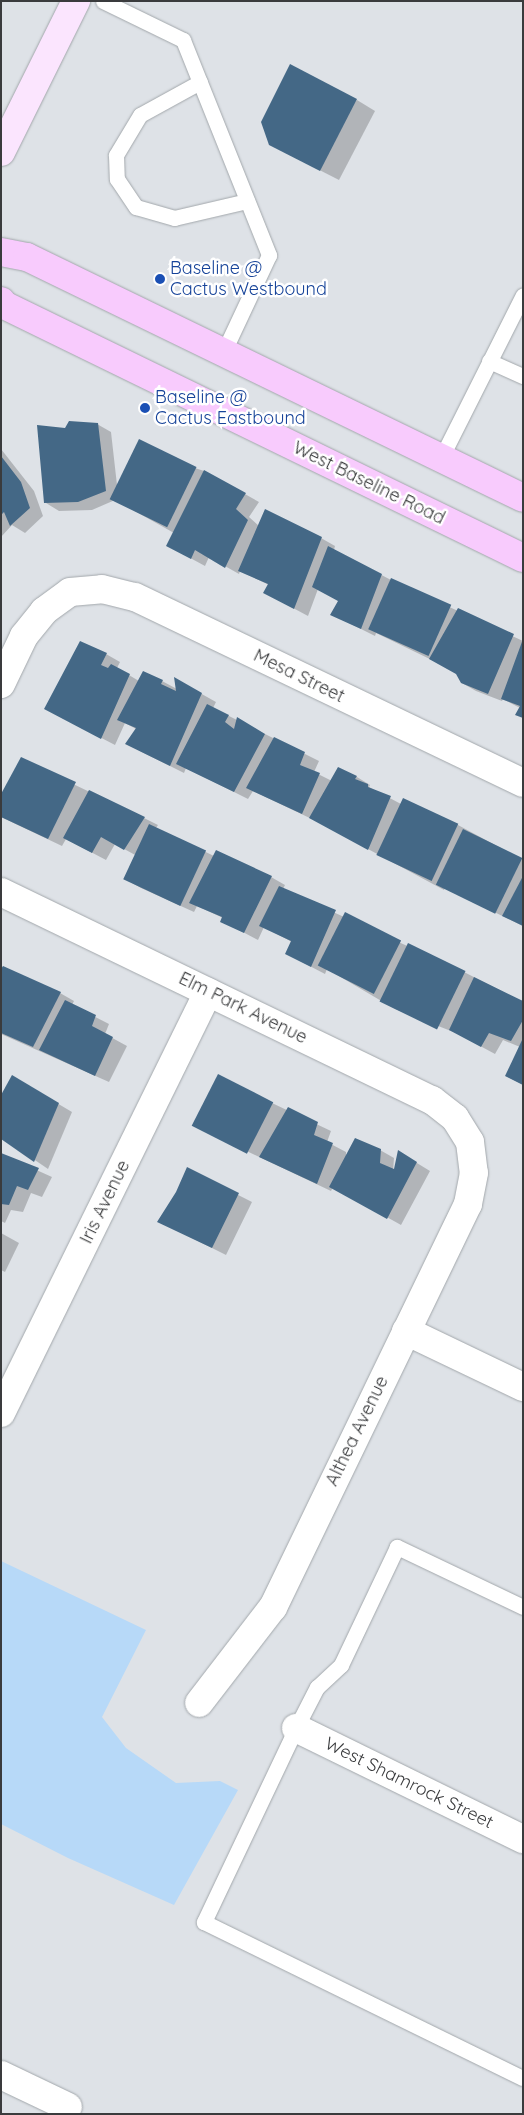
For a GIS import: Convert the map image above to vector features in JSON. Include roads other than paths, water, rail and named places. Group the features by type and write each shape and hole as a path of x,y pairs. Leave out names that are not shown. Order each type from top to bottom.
{"main road":[{"path":"1,152 76,1"},
{"path":"1,252 27,258 523,498"},
{"name":"West Baseline Road","path":"1,301 13,310 523,558"}],"street":[{"name":"Mesa Street","path":"1,684 24,636 44,611 70,592 102,589 134,597 523,784"},
{"name":"Elm Park Avenue","path":"1,892 432,1100 455,1118 470,1142"},
{"name":"Iris Avenue","path":"1,1413 208,992"},
{"name":"Althea Avenue","path":"199,1703 273,1607 468,1204 474,1172 470,1142"},
{"path":"406,1331 523,1388"},
{"name":"West Shamrock Street","path":"296,1728 523,1838"},
{"path":"1,2075 68,2107"}],"lane":[{"path":"103,1 184,40 269,255 223,353"},
{"path":"200,82 140,115 116,155 117,179 136,207 174,218 247,201"},
{"path":"441,458 523,295"},
{"path":"489,361 523,376"},
{"path":"523,1607 397,1547 341,1665 317,1687 204,1922 523,2078"}],"place":[{"name":"Baseline @ Cactus Westbound","path":"160,279"},
{"name":"Baseline @ Cactus Eastbound","path":"145,408"}]}
